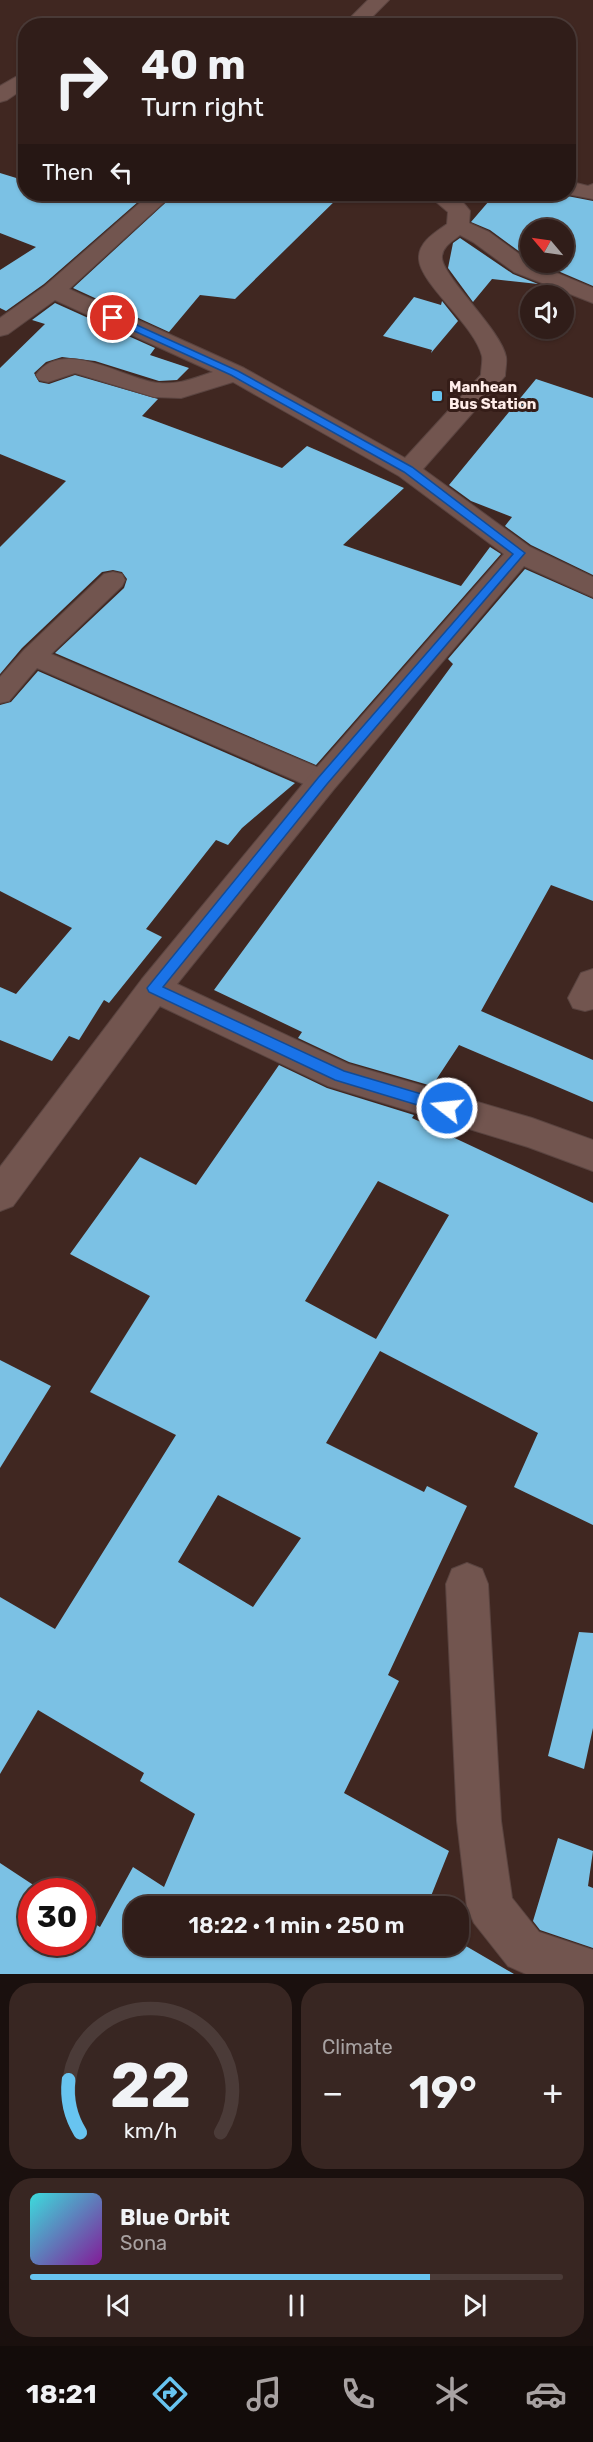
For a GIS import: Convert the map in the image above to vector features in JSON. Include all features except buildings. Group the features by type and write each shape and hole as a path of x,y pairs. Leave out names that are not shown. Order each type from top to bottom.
{"street":[{"path":"360,18 379,0"},
{"path":"0,96 18,83"},
{"path":"576,189 590,193 593,191"},
{"path":"0,329 52,291 154,201"},
{"path":"408,470 493,376 494,356 472,317 433,269 430,257 435,244 458,226 459,211 450,201"},
{"path":"458,226 481,237 522,267 593,296"},
{"path":"52,291 235,373 408,470 519,553 593,588"},
{"path":"48,375 68,366 77,366 154,390 181,391 235,373"},
{"path":"0,1195 154,988 322,781 519,553"},
{"path":"154,988 340,1076 532,1133 593,1156"},
{"path":"467,1584 479,1821 490,1906 524,1950 593,1973"}],"lane":[{"path":"0,694 33,656 113,580"},
{"path":"33,656 322,781"}],"place":[{"name":"Manhean Bus Station","path":"437,396"}],"route":[{"path":"113,318 235,373 408,470 519,553 322,781 154,988 340,1076 447,1108"}]}
